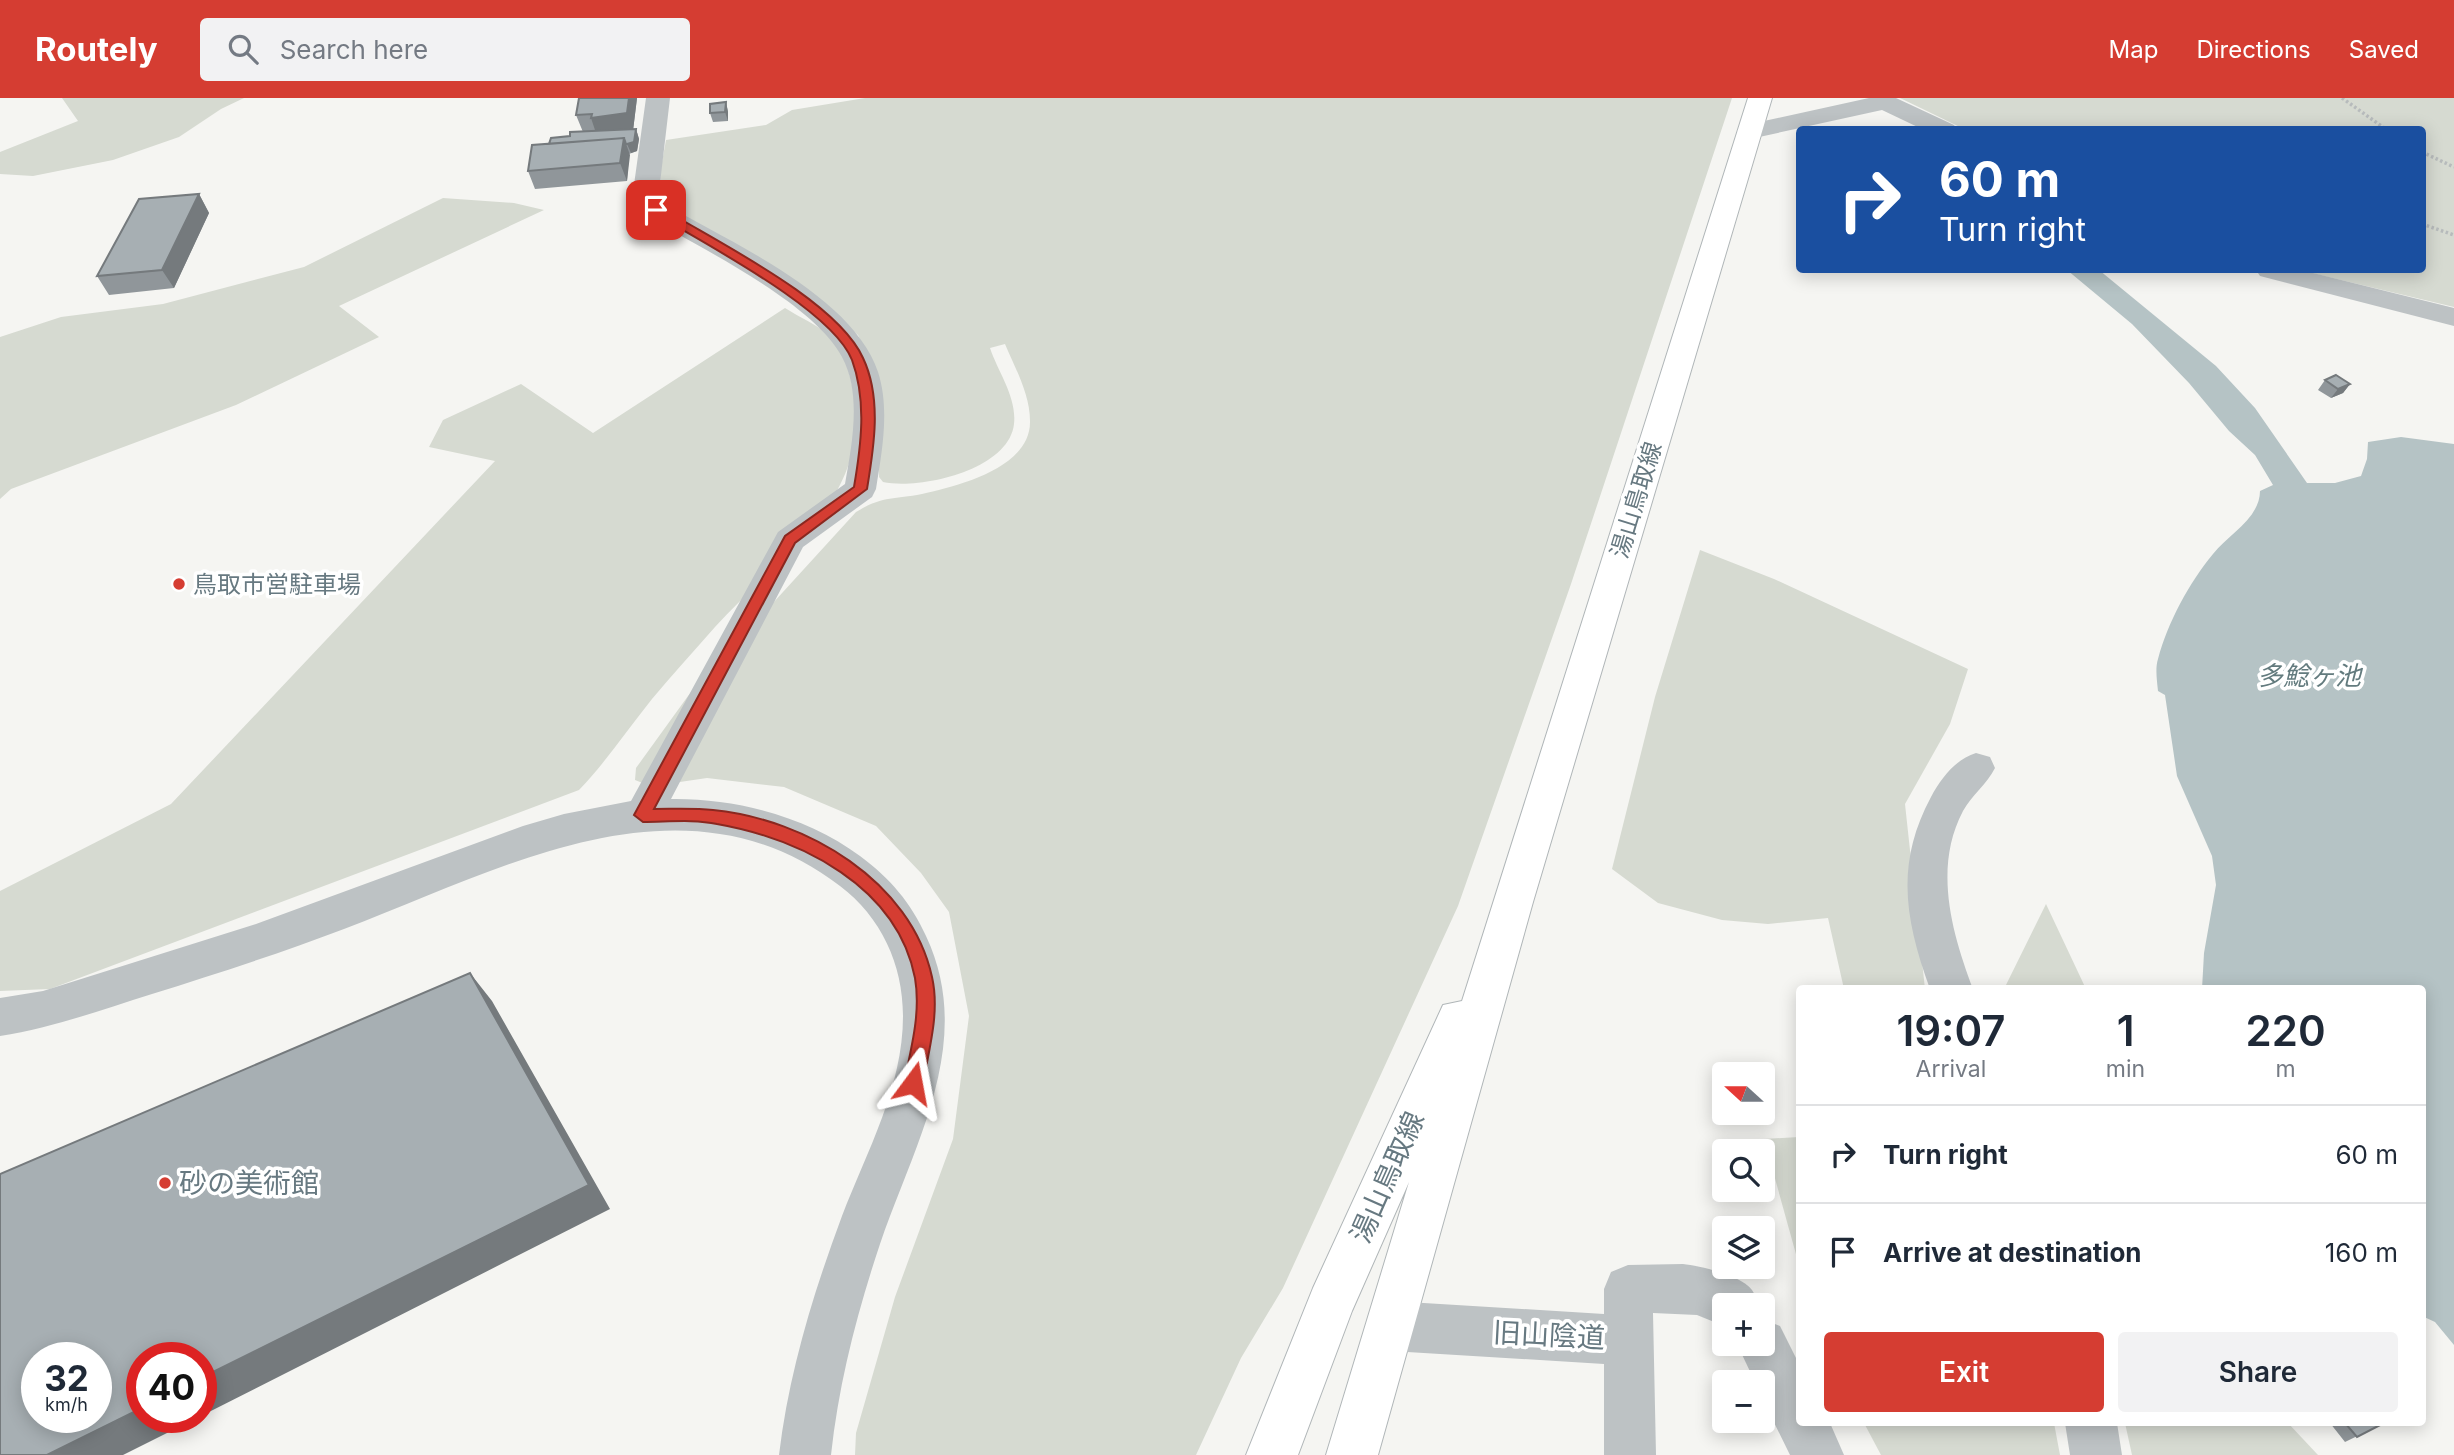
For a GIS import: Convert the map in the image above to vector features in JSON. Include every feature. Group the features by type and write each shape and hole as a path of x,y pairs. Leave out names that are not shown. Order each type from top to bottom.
{"main road":[{"name":"湯山鳥取線","path":"1352,1455 1512,902 1760,98"},
{"name":"湯山鳥取線","path":"1272,1455 1329,1305 1512,902"}],"street":[{"path":"643,815 790,540 860,489 868,439 864,381 857,358 844,335 796,296 656,210 646,192 658,98"},
{"path":"1750,131 1884,100 1937,126"},
{"path":"2282,273 2454,317"},
{"path":"1951,985 1929,923 1927,876 1936,827 1947,804 1976,768"},
{"path":"0,1017 43,1010 323,919 520,845 603,822 643,815 714,817 745,822 809,844 841,863 871,886 896,913 914,945 924,979 926,1017 920,1059 907,1108 834,1311 817,1375 805,1455"},
{"name":"旧山陰道","path":"1391,1326 1629,1340 1628,1289 1690,1289 1712,1295"},
{"path":"1629,1340 1630,1455"},
{"path":"1768,1356 1796,1411"},
{"path":"1804,1426 1818,1455"},
{"path":"2091,1426 2096,1455"}],"path":[{"path":"2342,98 2381,126"},
{"path":"2426,154 2454,167"},
{"path":"2426,225 2454,235"}],"shaded area":[{"path":"62,98 244,98 221,109 179,137 113,160 33,176 0,174 0,152 78,121"},
{"path":"865,98 1732,98 1571,584 1458,906 1283,1288 1241,1358 1196,1455 855,1455 856,1433 895,1297 953,1139 969,1016 949,912 921,873 876,826 784,787 707,778 645,784 635,780 636,768 688,696 856,512 882,500 912,496 972,480 1006,463 1019,451 1027,437 1030,421 1025,391 1005,344 990,348 1013,404 1014,414 1014,424 1008,440 997,454 980,465 939,479 918,483 883,482 879,477 878,379 858,335 806,291 669,209 664,201 660,176 666,140 766,125 792,110"},
{"path":"1900,98 2454,98 2454,307 2312,273 2426,273 2426,126 1958,126"},
{"path":"443,198 514,203 544,210 339,306 379,337 236,405 11,489 0,499 0,337 61,317 163,304 304,267"},
{"path":"785,308 830,336 845,361 853,390 856,428 849,463 835,494 815,523 683,663 579,790 50,989 0,991 0,891 171,804 495,461 429,447 443,420 521,384 593,433"},
{"path":"1700,550 1774,579 1968,669 1950,724 1905,804 1925,985 1843,985 1828,918 1768,924 1722,920 1658,903 1612,869 1655,697"},
{"path":"2046,904 2084,985 2006,985"},
{"path":"1796,1137 1796,1254 1775,1179 1775,1139 1764,1139"},
{"path":"1866,1426 2055,1426 2060,1455 1881,1455"},
{"path":"2126,1426 2291,1426 2318,1455 2132,1455"}],"water":[{"name":"多鯰ヶ池","path":"2071,273 2103,273 2216,366 2255,408 2307,483 2335,483 2361,476 2367,459 2368,442 2401,437 2454,444 2454,1345 2435,1322 2426,1318 2426,985 2202,985 2204,953 2216,885 2212,856 2177,776 2165,695 2158,691 2157,663 2173,617 2196,577 2213,554 2249,518 2259,501 2260,491 2273,485 2255,455 2229,431 2189,383 2132,324"}],"building":[{"path":"579,98 629,98 627,113 591,118 592,114 576,115"},
{"path":"726,102 725,112 710,113 710,104"},
{"path":"636,129 634,142 627,144 624,138 549,144 551,138 570,136 570,132"},
{"path":"624,138 620,163 528,171 532,145"},
{"path":"199,194 162,270 97,276 139,199"},
{"path":"2336,375 2350,384 2338,389 2325,380"},
{"name":"砂の美術館","path":"470,973 589,1185 217,1370 217,1342 126,1342 126,1416 112,1423 112,1342 21,1342 21,1433 91,1433 47,1455 0,1455 0,1174"},
{"path":"2348,1426 2378,1426 2357,1437"}],"place":[{"name":"鳥取市営駐車場","path":"179,584"},
{"name":"砂の美術館","path":"165,1183"}],"route":[{"path":"656,210 796,296 844,335 857,358 864,381 868,439 860,489 790,540 643,815 714,817 776,831 809,844 841,863 871,886 896,913 914,945 924,979 926,1017 920,1059 913,1083"}]}
